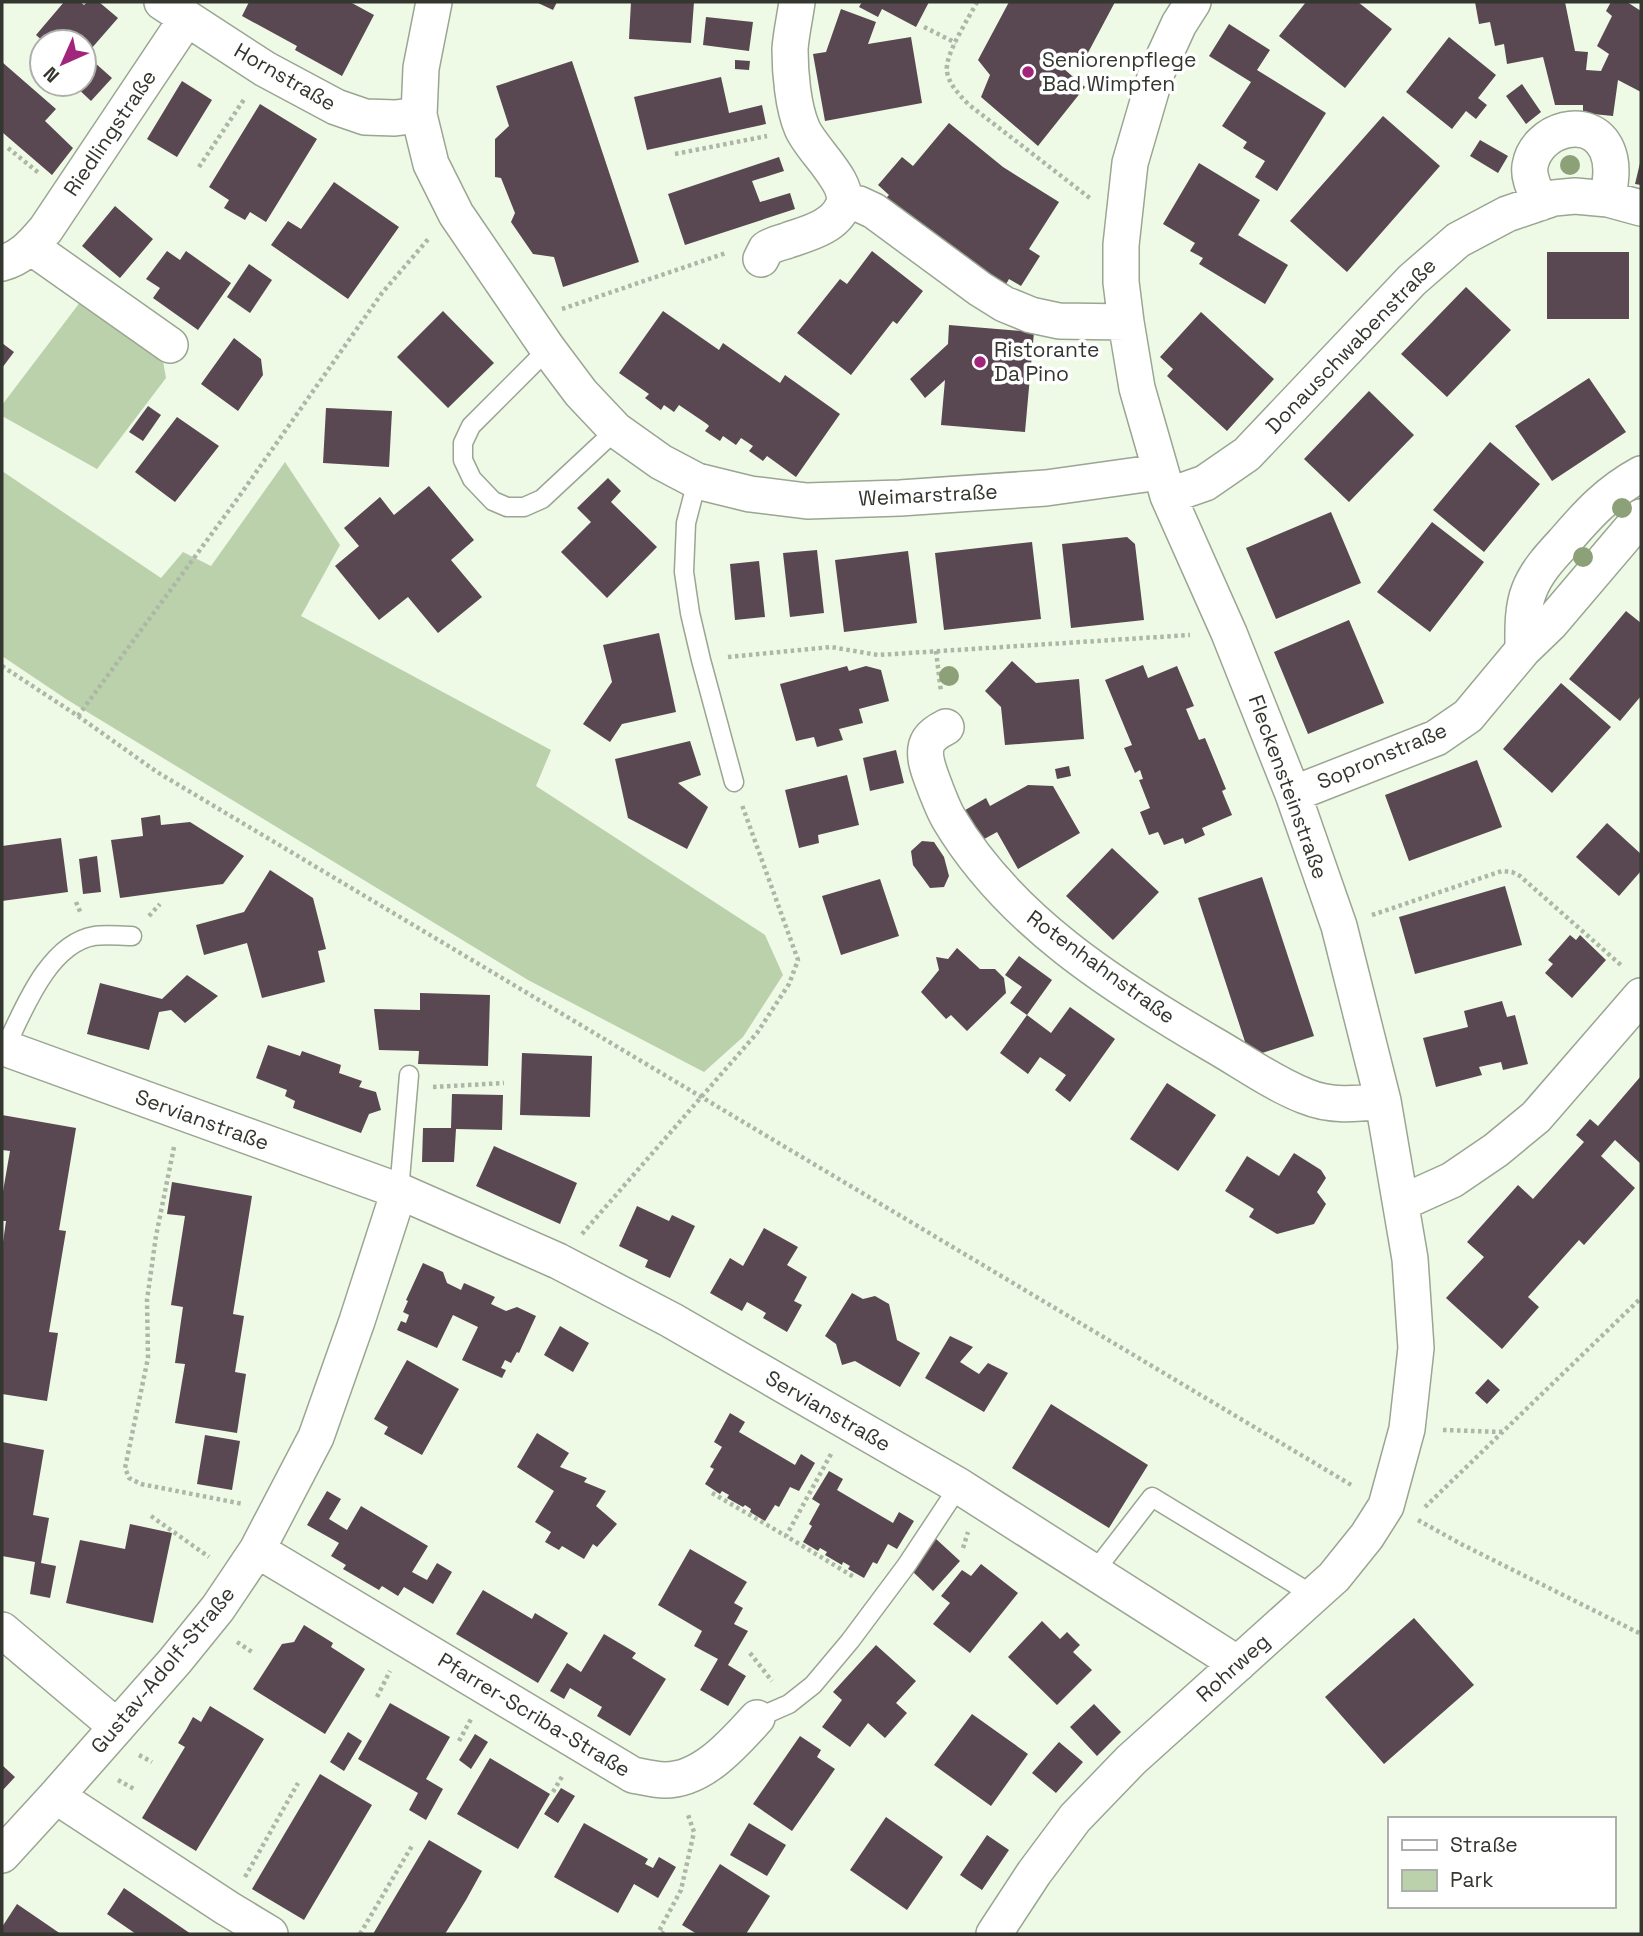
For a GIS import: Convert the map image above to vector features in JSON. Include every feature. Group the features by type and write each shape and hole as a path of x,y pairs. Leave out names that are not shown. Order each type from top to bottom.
{"street":[{"name":"Weimarstraße","path":"434,2 421,68 419,115 431,164 456,214 581,393 616,430 661,462 697,481 750,494 807,501 1164,484"},
{"path":"761,258 765,250 774,245 820,229 839,213 844,203 844,190 802,128 795,105 790,49 797,2"},
{"name":"Fleckensteinstraße","path":"1193,2 1179,24 1156,74 1130,163 1123,214 1121,282 1137,388 1164,484 1230,633 1293,794 1339,926 1383,1101 1410,1259 1416,1348 1400,1512 1367,1536 1324,1586"},
{"name":"Hornstraße","path":"175,10 265,69 336,107 365,117 395,118 419,115"},
{"name":"Riedlingstraße","path":"170,345 16,255 46,229 175,10"},
{"path":"1540,203 1530,169 1535,152 1546,138 1562,130 1581,129 1596,136 1606,148 1611,165 1608,199"},
{"name":"Donauschwabenstraße","path":"1164,484 1205,482 1247,454 1412,280 1458,240 1507,214 1554,198 1575,196 1608,199 1641,208"},
{"path":"844,203 859,204 874,211 1004,304 1031,315 1059,321 1126,322"},
{"path":"1523,650 1523,623 1529,590 1542,565 1595,506 1622,484 1641,474"},
{"name":"Sopronstraße","path":"1293,794 1436,738 1468,716 1641,517"},
{"name":"Rotenhahnstraße","path":"946,727 931,737 926,745 926,757 948,818 984,871 1028,917 1121,987 1170,1019 1304,1096 1347,1105 1383,1101"},
{"path":"1401,1203 1452,1180 1496,1150 1536,1117 1636,985"},
{"name":"Servianstraße","path":"4,1047 399,1191 558,1261 671,1321 959,1486 1238,1664"},
{"name":"Gustav-Adolf-Straße","path":"2,1855 117,1727 218,1608 247,1564 316,1437 399,1191"},
{"name":"Pfarrer-Scriba-Straße","path":"247,1564 633,1775 666,1780 692,1774 727,1751 757,1718"},
{"name":"Rohrweg","path":"994,1934 1034,1873 1075,1818 1131,1760 1324,1586"},
{"path":"2,1630 117,1727"},
{"path":"56,1796 270,1934"}],"lane":[{"path":"538,335 471,426 463,443 463,460 472,479 493,501 507,507 524,507 542,499 616,430"},
{"path":"697,481 686,523 684,572 701,660 734,782"},
{"name":"Servianstraße","path":"4,1047 36,986 55,961 74,944 94,936 132,936"},
{"path":"399,1191 408,1081"},
{"name":"Pfarrer-Scriba-Straße","path":"757,1718 789,1704 813,1685 906,1566 959,1486"},
{"path":"1094,1572 1152,1497 1324,1586"}],"path":[{"path":"977,2 948,60 947,71 953,88 968,104 1097,203 1123,214"},
{"path":"924,27 956,43"},
{"path":"199,166 265,69"},
{"path":"676,154 802,128"},
{"path":"78,716 238,498 382,293 431,236 456,214"},
{"path":"538,335 733,251 746,250 761,258"},
{"path":"701,660 831,647 878,655 1230,633"},
{"path":"2,666 157,772 1400,1512 1641,1634"},
{"path":"558,1261 757,1033 789,984 799,960 734,782"},
{"path":"1339,926 1502,872 1512,872 1520,876 1636,985"},
{"path":"408,1081 503,1083"},
{"path":"181,1112 156,1236 147,1300 148,1358 125,1468 129,1478 141,1483 278,1511"},
{"path":"1424,1508 1641,1298"},
{"path":"786,1536 849,1423"},
{"path":"1407,1429 1503,1432"},
{"path":"712,1493 854,1577"},
{"path":"151,1516 247,1564"},
{"path":"750,1653 789,1704"},
{"path":"664,1934 659,1931 681,1890 694,1832 676,1778"},
{"path":"227,1908 299,1783"},
{"path":"360,1934 413,1844"}],"green space":[{"path":"84,297 162,355 166,378 97,469 2,416 2,405"},
{"path":"285,462 340,545 301,616 551,750 536,786 765,935 783,975 743,1037 704,1072 528,980 66,699 2,656 2,471 161,578 183,552 211,566"}],"building":[{"path":"64,2 80,2 84,5 87,2 99,2 118,18 98,41 98,28 42,28"},
{"path":"249,2 350,2 374,15 342,76 295,50 297,46 242,16"},
{"path":"536,2 557,2 553,10"},
{"path":"631,2 694,2 691,43 629,39"},
{"path":"862,2 929,2 916,27 882,9 878,17 859,7"},
{"name":"Seniorenpflege Bad Wimpfen","path":"1009,2 1115,2 1082,64 1071,59 1064,69 1085,87 1038,146 981,97 990,75 978,60"},
{"path":"1306,2 1358,2 1392,29 1345,88 1279,36"},
{"path":"1475,2 1565,2 1575,51 1588,52 1586,70 1601,71 1609,54 1597,46 1612,16 1606,11 1611,2 1627,2 1641,11 1641,92 1618,80 1613,116 1583,113 1583,105 1555,105 1543,57 1507,64 1504,44 1495,46 1490,22 1479,24"},
{"path":"841,9 876,22 868,44 911,37 922,103 825,121 813,54 826,52"},
{"path":"706,17 753,22 749,51 703,45"},
{"path":"1229,24 1270,50 1257,70 1326,113 1277,191 1255,177 1265,161 1243,148 1247,142 1222,126 1251,82 1209,56"},
{"path":"1449,37 1496,75 1478,98 1487,105 1476,119 1466,111 1452,129 1406,92"},
{"path":"735,60 750,61 749,70 735,69"},
{"path":"572,61 639,262 563,287 554,257 533,254 511,222 515,213 501,178 495,177 495,139 509,126 496,86"},
{"path":"2,62 28,85 28,98 43,98 56,109 45,121 73,148 52,175 2,132"},
{"path":"98,66 112,78 98,93"},
{"path":"721,77 729,113 762,105 766,124 647,150 634,97"},
{"path":"182,81 212,100 177,157 147,139"},
{"path":"1522,84 1541,112 1526,124 1506,96"},
{"path":"260,104 317,139 266,222 250,212 245,220 224,208 229,200 209,187"},
{"path":"1383,116 1440,166 1347,272 1290,221"},
{"path":"949,123 1003,167 1059,202 1029,249 1040,256 1021,286 1009,279 1005,286 941,247 886,198 889,195 878,185 902,157 913,166"},
{"path":"1480,140 1508,156 1498,173 1470,156"},
{"path":"779,157 784,171 752,181 760,202 790,193 795,209 685,245 668,194"},
{"path":"1199,163 1260,200 1238,235 1288,265 1265,304 1199,264 1203,258 1190,251 1195,243 1163,224"},
{"path":"1641,163 1641,185 1635,184"},
{"path":"334,182 399,227 348,299 271,245 288,221 301,229"},
{"path":"115,206 153,239 120,278 82,246"},
{"path":"167,251 180,260 186,251 231,283 198,330 153,298 160,288 146,279"},
{"path":"872,251 923,291 897,324 893,321 851,375 797,333 840,279 847,284"},
{"path":"1547,252 1629,252 1629,319 1547,319"},
{"path":"249,264 272,280 250,313 227,297"},
{"path":"1466,287 1511,330 1447,397 1401,354"},
{"path":"443,311 494,363 448,408 397,357"},
{"path":"663,311 719,350 723,343 780,383 785,375 840,414 796,477 767,456 763,461 749,451 753,446 741,438 736,445 723,436 720,441 705,431 709,426 707,424 679,405 674,412 664,405 661,410 645,398 649,394 619,373"},
{"path":"1201,312 1274,379 1227,431 1167,376 1173,369 1160,357"},
{"name":"Ristorante Da Pino","path":"949,325 1034,332 1025,432 941,425 945,380 925,398 910,379 948,344"},
{"path":"234,338 261,359 263,375 238,411 201,384"},
{"path":"2,343 14,352 2,368"},
{"path":"1589,378 1626,432 1552,481 1515,426"},
{"path":"1369,391 1414,435 1349,502 1304,459"},
{"path":"148,406 161,415 143,441 129,432"},
{"path":"326,408 392,411 389,467 323,463"},
{"path":"177,417 219,446 175,502 135,472"},
{"path":"1490,442 1540,484 1484,552 1433,510"},
{"path":"608,478 621,491 611,502 657,547 607,598 561,552 591,522 577,508"},
{"path":"429,486 474,540 451,560 482,597 438,633 408,597 379,620 335,566 359,546 344,528 380,497 394,515"},
{"path":"1331,512 1361,583 1276,619 1246,548"},
{"path":"1432,522 1484,562 1430,632 1377,592"},
{"path":"1127,537 1135,544 1144,620 1071,628 1062,544"},
{"path":"1032,542 1041,619 944,630 935,553"},
{"path":"817,550 824,613 790,617 783,553"},
{"path":"908,551 917,623 844,632 835,560"},
{"path":"759,561 765,617 735,620 730,564"},
{"path":"1626,611 1641,623 1641,696 1620,721 1569,679"},
{"path":"1349,620 1384,703 1308,734 1274,652"},
{"path":"659,633 676,712 622,724 610,742 583,724 612,682 603,645"},
{"path":"1012,661 1036,683 1079,679 1084,739 1005,745 1001,707 985,691"},
{"path":"1143,665 1148,678 1177,666 1194,706 1186,709 1199,740 1205,738 1226,789 1222,791 1232,815 1202,828 1205,835 1185,844 1183,838 1164,845 1158,832 1149,835 1140,812 1150,808 1139,780 1143,779 1140,770 1135,773 1124,748 1132,745 1105,680"},
{"path":"847,666 849,671 866,666 881,670 889,701 859,709 863,723 839,729 843,740 817,747 814,737 796,741 780,684"},
{"path":"1561,683 1611,727 1552,793 1503,749"},
{"path":"690,741 701,775 678,783 708,807 687,849 628,818 615,759"},
{"path":"896,750 904,783 870,791 863,758"},
{"path":"1477,760 1502,827 1409,861 1385,795"},
{"path":"1069,766 1071,776 1057,779 1055,769"},
{"path":"847,775 859,825 818,835 819,843 799,848 785,790"},
{"path":"1028,785 1053,786 1080,833 1018,869 997,832 977,843 960,813 986,798 990,806"},
{"path":"160,815 161,825 190,822 244,856 223,884 120,898 111,840 143,836 141,818"},
{"path":"1607,823 1641,854 1641,871 1619,896 1576,857"},
{"path":"61,838 68,892 2,901 2,846"},
{"path":"922,841 934,842 944,857 949,876 944,887 930,888 913,865 911,851"},
{"path":"1112,848 1159,892 1113,940 1066,896"},
{"path":"97,856 101,892 83,894 79,859"},
{"path":"270,870 313,898 326,949 318,951 325,982 262,998 247,943 204,955 196,925 244,912"},
{"path":"1262,877 1314,1036 1250,1057 1198,898"},
{"path":"880,879 899,936 841,955 822,896"},
{"path":"1505,886 1522,945 1415,974 1399,917"},
{"path":"1570,935 1576,940 1580,935 1606,960 1572,998 1545,973 1553,964 1548,960"},
{"path":"957,948 980,969 995,969 1004,978 1006,993 967,1031 951,1015 946,1019 921,992 939,970 936,957 948,959"},
{"path":"1019,956 1052,980 1027,1015 1010,1003 1022,987 1005,975"},
{"path":"187,975 218,996 185,1023 171,1010 159,1012 149,1050 87,1034 100,983 162,999"},
{"path":"420,993 490,995 488,1066 418,1064 419,1051 379,1050 374,1009 420,1010"},
{"path":"1502,1001 1507,1017 1515,1015 1528,1064 1503,1070 1501,1062 1479,1067 1482,1075 1436,1087 1423,1038 1468,1027 1464,1011"},
{"path":"1070,1007 1115,1039 1070,1102 1055,1090 1066,1075 1040,1057 1028,1074 1000,1053 1027,1015 1051,1033"},
{"path":"268,1045 300,1056 302,1051 341,1065 339,1073 362,1081 359,1087 376,1092 381,1110 369,1114 361,1133 293,1108 295,1101 285,1096 287,1090 256,1078"},
{"path":"522,1053 592,1056 590,1117 520,1115"},
{"path":"1641,1076 1641,1164 1615,1140 1601,1156 1635,1188 1584,1245 1579,1240 1528,1297 1539,1307 1502,1349 1446,1298 1484,1257 1467,1242 1518,1185 1533,1199 1584,1142 1576,1135 1590,1119 1598,1126"},
{"path":"1167,1083 1216,1115 1178,1171 1130,1139"},
{"path":"452,1094 503,1095 502,1130 456,1129 454,1162 422,1162 423,1128 451,1128"},
{"path":"2,1115 76,1128 59,1230 66,1231 49,1332 58,1333 47,1401 2,1394 2,1249 6,1221 2,1221 2,1197 10,1151 2,1150"},
{"path":"494,1146 577,1183 560,1224 476,1186"},
{"path":"1294,1153 1321,1170 1326,1178 1317,1192 1326,1204 1314,1224 1277,1234 1249,1217 1254,1209 1225,1191 1247,1156 1279,1176"},
{"path":"172,1182 252,1196 233,1314 244,1316 235,1372 246,1374 237,1433 175,1423 185,1364 175,1363 183,1307 171,1305 185,1216 167,1214"},
{"path":"637,1206 669,1221 672,1215 695,1226 670,1278 645,1267 648,1260 619,1246"},
{"path":"764,1228 798,1247 787,1265 807,1277 794,1301 802,1305 787,1332 763,1318 766,1313 747,1302 742,1311 710,1293 730,1258 743,1266"},
{"path":"423,1263 443,1272 447,1283 461,1290 464,1283 495,1297 491,1304 506,1311 517,1307 536,1316 519,1353 517,1352 511,1363 505,1360 501,1368 506,1370 502,1378 462,1360 478,1327 453,1315 437,1348 397,1330 401,1321 406,1323 409,1315 403,1312 408,1301 406,1300"},
{"path":"852,1293 863,1299 875,1296 889,1304 897,1340 920,1353 900,1387 855,1361 842,1365 836,1344 825,1336"},
{"path":"560,1326 589,1343 573,1372 544,1355"},
{"path":"950,1336 973,1347 960,1362 979,1374 988,1363 1008,1373 984,1412 925,1378"},
{"path":"407,1360 459,1389 422,1455 384,1434 388,1427 374,1419"},
{"path":"1488,1379 1500,1390 1487,1404 1475,1393"},
{"path":"1051,1404 1148,1465 1109,1528 1012,1468"},
{"path":"730,1413 745,1422 739,1432 795,1465 801,1454 815,1463 799,1491 790,1487 779,1507 775,1505 765,1521 750,1512 751,1509 745,1505 743,1507 727,1498 729,1495 722,1491 720,1494 705,1484 714,1469 710,1467 722,1447 714,1442"},
{"path":"537,1433 569,1453 560,1467 587,1478 584,1482 606,1491 596,1506 617,1524 597,1547 593,1544 584,1559 562,1546 559,1550 545,1542 551,1532 535,1522 554,1491 517,1467"},
{"path":"205,1435 240,1441 232,1490 197,1484"},
{"path":"2,1442 44,1450 33,1515 49,1518 41,1563 56,1566 50,1598 30,1594 35,1562 2,1556"},
{"path":"829,1471 843,1479 837,1490 893,1523 899,1512 914,1521 897,1549 888,1544 877,1564 873,1562 864,1578 848,1569 850,1566 843,1562 842,1565 825,1555 827,1552 820,1548 818,1551 803,1542 820,1504 812,1499"},
{"path":"327,1491 341,1499 329,1519 347,1530 361,1506 428,1546 412,1572 427,1580 437,1563 452,1572 433,1604 404,1587 398,1596 382,1586 379,1590 343,1569 346,1565 331,1556 339,1543 307,1525"},
{"path":"130,1524 172,1533 153,1623 66,1603 80,1540 125,1549"},
{"path":"935,1538 960,1561 933,1591 912,1571"},
{"path":"690,1549 747,1582 734,1603 743,1608 734,1624 748,1631 728,1665 746,1676 728,1706 700,1690 718,1659 694,1646 702,1631 658,1605"},
{"path":"981,1564 1018,1593 970,1653 933,1624 950,1603 941,1596 962,1570 971,1576"},
{"path":"483,1590 532,1619 535,1613 568,1633 538,1683 456,1634"},
{"path":"1414,1618 1474,1685 1384,1764 1325,1697"},
{"path":"1042,1621 1060,1639 1067,1632 1080,1645 1073,1652 1092,1670 1057,1705 1008,1657"},
{"path":"304,1625 333,1643 331,1647 365,1669 325,1734 253,1689 282,1644 294,1642"},
{"path":"604,1634 636,1653 632,1658 666,1679 630,1736 597,1716 602,1707 570,1688 564,1699 550,1691 567,1663 581,1672"},
{"path":"876,1645 916,1681 896,1703 907,1713 885,1738 868,1723 850,1747 822,1727 842,1700 833,1692"},
{"path":"390,1703 450,1737 426,1779 443,1789 426,1820 409,1810 418,1793 358,1759"},
{"path":"1094,1704 1121,1732 1097,1756 1070,1727"},
{"path":"210,1706 264,1739 196,1851 142,1818 185,1747 178,1743 193,1717 201,1722"},
{"path":"972,1714 1028,1754 991,1806 934,1765"},
{"path":"348,1732 362,1741 344,1771 330,1762"},
{"path":"475,1734 488,1742 471,1769 459,1760"},
{"path":"800,1736 821,1750 817,1757 835,1769 792,1831 753,1804"},
{"path":"1059,1742 1083,1762 1056,1793 1032,1773"},
{"path":"490,1758 550,1794 518,1849 457,1814"},
{"path":"2,1765 15,1777 2,1791"},
{"path":"320,1774 372,1805 304,1920 252,1889"},
{"path":"561,1788 575,1796 558,1823 544,1814"},
{"path":"886,1817 943,1857 907,1910 850,1870"},
{"path":"584,1823 648,1859 645,1864 653,1868 659,1857 676,1867 658,1898 634,1884 618,1913 554,1877"},
{"path":"749,1823 786,1845 767,1876 730,1855"},
{"path":"987,1835 1009,1850 982,1890 960,1875"},
{"path":"429,1840 482,1871 466,1900 445,1934 373,1934"},
{"path":"720,1864 770,1896 746,1934 697,1934 682,1925"},
{"path":"124,1888 191,1934 136,1934 107,1914"},
{"path":"17,1904 61,1934 2,1934 2,1927"}],"place":[{"name":"Seniorenpflege Bad Wimpfen","path":"1028,72"},
{"name":"Ristorante Da Pino","path":"980,362"}]}
